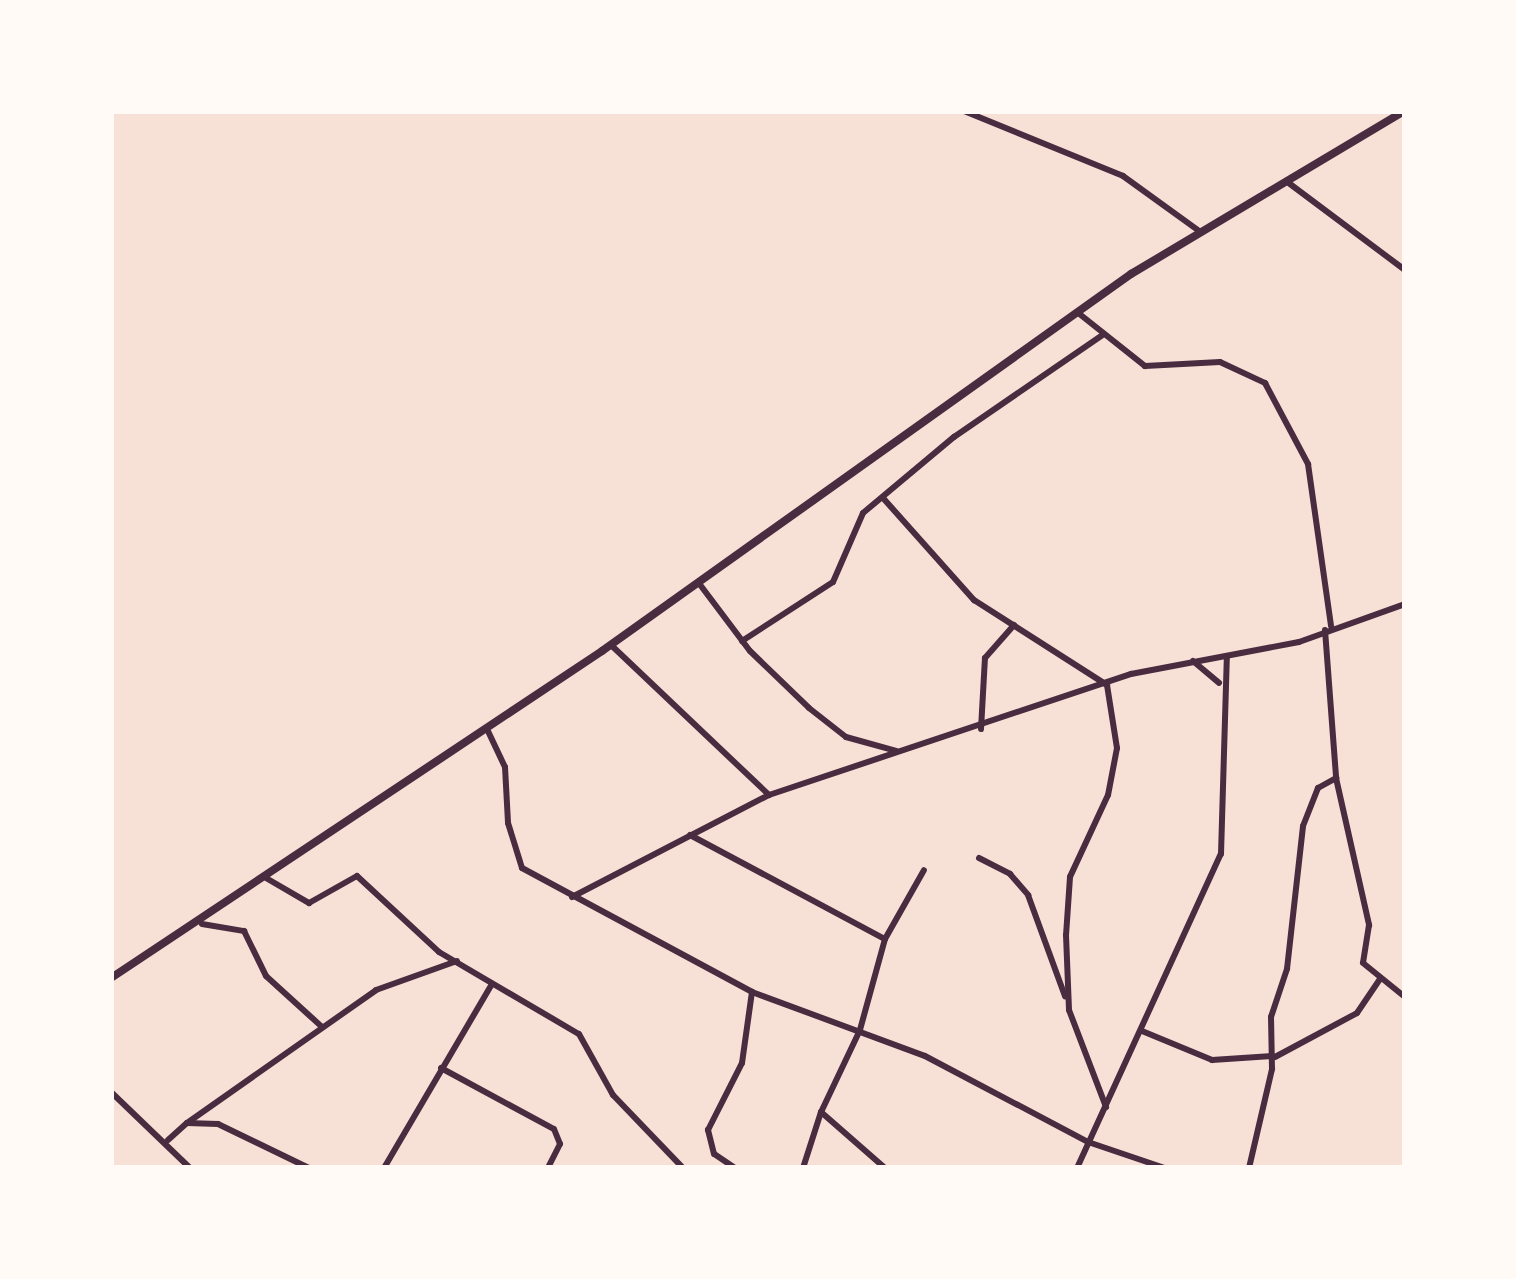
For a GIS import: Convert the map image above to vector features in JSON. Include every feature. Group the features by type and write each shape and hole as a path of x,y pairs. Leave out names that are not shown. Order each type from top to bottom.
{"street":[{"path":"964,111 1123,176 1198,230"},
{"path":"111,978 202,924 611,645 1198,230 1404,111"},
{"path":"1286,181 1405,270"},
{"path":"1077,312 1145,366 1220,362 1265,383 1308,464 1328,628 1336,778 1369,925 1364,963 1405,997"},
{"path":"742,641 833,582 850,527 954,437 1104,334"},
{"path":"883,498 956,584 1107,685 1118,748 1066,898 1069,1010"},
{"path":"698,582 742,641 838,732 899,752"},
{"path":"572,897 769,795 1190,660 1227,656 1405,604"},
{"path":"981,729 985,658 1014,624"},
{"path":"611,645 769,795"},
{"path":"1077,1168 1221,854 1221,685 1227,656"},
{"path":"1190,660 1221,685"},
{"path":"487,729 505,767 516,861 572,897 752,992 860,1030 1088,1142 1165,1168"},
{"path":"1249,1168 1273,1057 1271,1017 1286,969 1303,826 1318,788 1336,778"},
{"path":"690,835 885,939"},
{"path":"979,858 1010,874 1028,895 1106,1107"},
{"path":"803,1168 821,1112 860,1030 885,939 924,870"},
{"path":"266,878 309,903 357,876 439,952 461,960 579,1034 613,1095 682,1168"},
{"path":"202,924 244,931 266,976 322,1028"},
{"path":"168,1140 322,1028 410,972 461,960"},
{"path":"1142,1031 1212,1060 1273,1057 1357,1012 1380,979"},
{"path":"384,1168 493,984"},
{"path":"735,1168 714,1154 708,1130 742,1063 752,992"},
{"path":"441,1068 554,1129 560,1144 548,1168"},
{"path":"111,1092 168,1140 190,1168"},
{"path":"821,1112 885,1168"},
{"path":"188,1123 218,1124 308,1168"}]}
